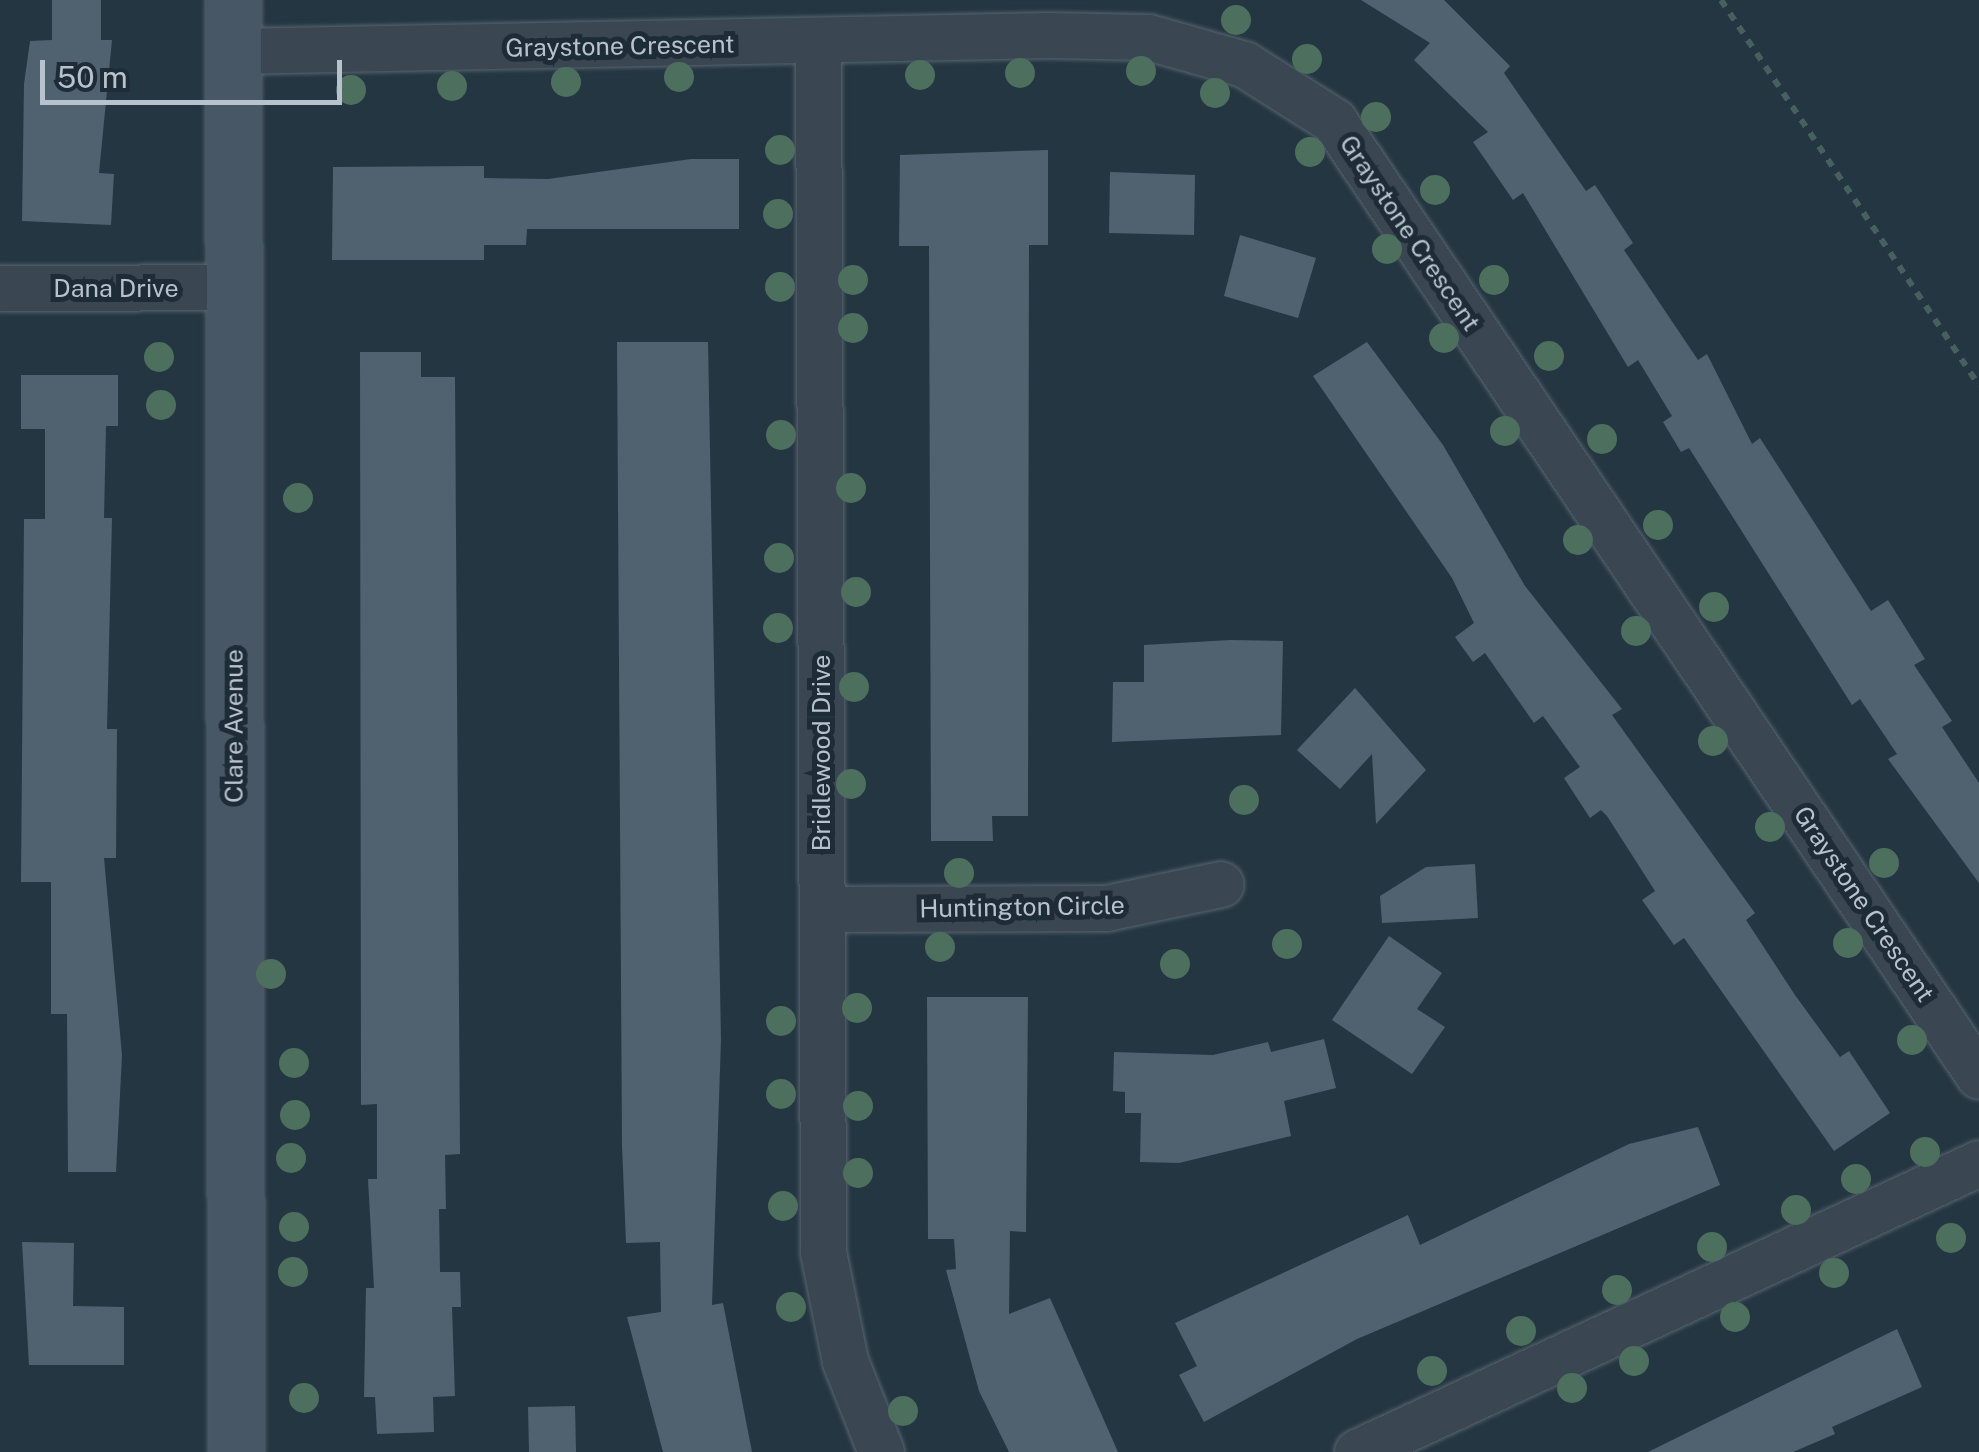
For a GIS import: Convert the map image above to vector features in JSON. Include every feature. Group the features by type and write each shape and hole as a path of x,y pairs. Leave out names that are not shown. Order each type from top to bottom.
{"street":[{"name":"Graystone Crescent","path":"233,25 818,44 1049,17 1196,48 1244,64 1334,122 1979,1076"},
{"name":"Clare Avenue","path":"233,25 236,1452"},
{"name":"Bridlewood Drive","path":"818,44 823,1252 845,1361 881,1452"},
{"name":"Dana Drive","path":"0,288 233,287"},
{"name":"Huntington Circle","path":"822,909 1106,908 1221,884"},
{"path":"1357,1452 1979,1164"}],"path":[{"path":"1721,0 1979,386"}],"building":[{"path":"52,0 101,0 101,40 112,40 99,173 114,174 111,225 22,221 24,84 30,41 52,40"},
{"path":"1361,0 1444,0 1510,66 1504,73 1586,191 1595,185 1633,243 1624,250 1698,360 1707,354 1752,444 1760,438 1871,611 1888,600 1925,659 1914,665 1952,721 1942,727 1979,783 1979,883 1888,759 1897,754 1860,699 1852,705 1689,448 1681,452 1663,422 1672,416 1638,360 1628,367 1523,193 1513,200 1473,142 1488,132 1414,60 1430,43"},
{"path":"1048,150 1048,245 1029,245 1028,816 992,816 993,841 931,841 929,246 899,246 900,155"},
{"path":"691,159 739,159 739,229 527,229 526,245 484,245 484,260 332,260 333,167 484,166 484,178 548,179"},
{"path":"1110,172 1195,175 1194,235 1109,233"},
{"path":"1240,235 1316,258 1298,318 1224,296"},
{"path":"617,342 708,342 721,1040 712,1305 723,1303 752,1452 663,1452 627,1317 661,1312 660,1242 626,1243 622,1146"},
{"path":"1367,342 1443,445 1525,586 1622,709 1612,715 1755,913 1746,920 1795,995 1840,1057 1849,1051 1890,1113 1834,1151 1684,938 1674,945 1642,900 1655,891 1607,816 1601,810 1590,818 1564,778 1580,767 1543,716 1534,723 1485,653 1473,662 1455,637 1474,623 1452,578 1313,376"},
{"path":"360,352 421,352 421,377 455,377 460,1154 445,1155 446,1209 439,1209 440,1272 460,1272 461,1307 452,1307 455,1396 433,1397 434,1432 377,1434 375,1397 364,1397 366,1288 374,1288 368,1179 377,1179 377,1104 361,1105"},
{"path":"21,375 118,375 118,426 106,426 104,518 112,518 107,729 117,729 116,858 104,858 122,1055 116,1172 68,1172 67,1014 51,1014 51,882 21,882 24,519 45,519 45,429 21,429"},
{"path":"1283,641 1281,735 1112,742 1113,682 1144,682 1144,645"},
{"path":"1355,688 1426,770 1376,824 1372,754 1340,789 1297,750"},
{"path":"1475,864 1478,918 1382,923 1380,896 1426,867"},
{"path":"1389,936 1442,973 1417,1009 1445,1027 1412,1074 1332,1020"},
{"path":"927,997 1028,997 1026,1232 1010,1231 1009,1314 1050,1298 1118,1452 1009,1452 979,1391 946,1270 956,1269 954,1239 928,1239"},
{"path":"1324,1039 1336,1088 1284,1101 1291,1136 1179,1163 1140,1162 1141,1113 1125,1113 1125,1092 1113,1091 1114,1052 1213,1055 1268,1042 1271,1052"},
{"path":"1698,1127 1720,1185 1357,1339 1204,1422 1179,1375 1197,1366 1175,1323 1408,1215 1420,1245 1629,1144"},
{"path":"22,1242 74,1243 73,1306 124,1307 124,1365 29,1365"},
{"path":"1897,1329 1922,1387 1832,1427 1835,1434 1793,1452 1648,1452"},
{"path":"575,1406 576,1452 529,1452 528,1407"}]}
